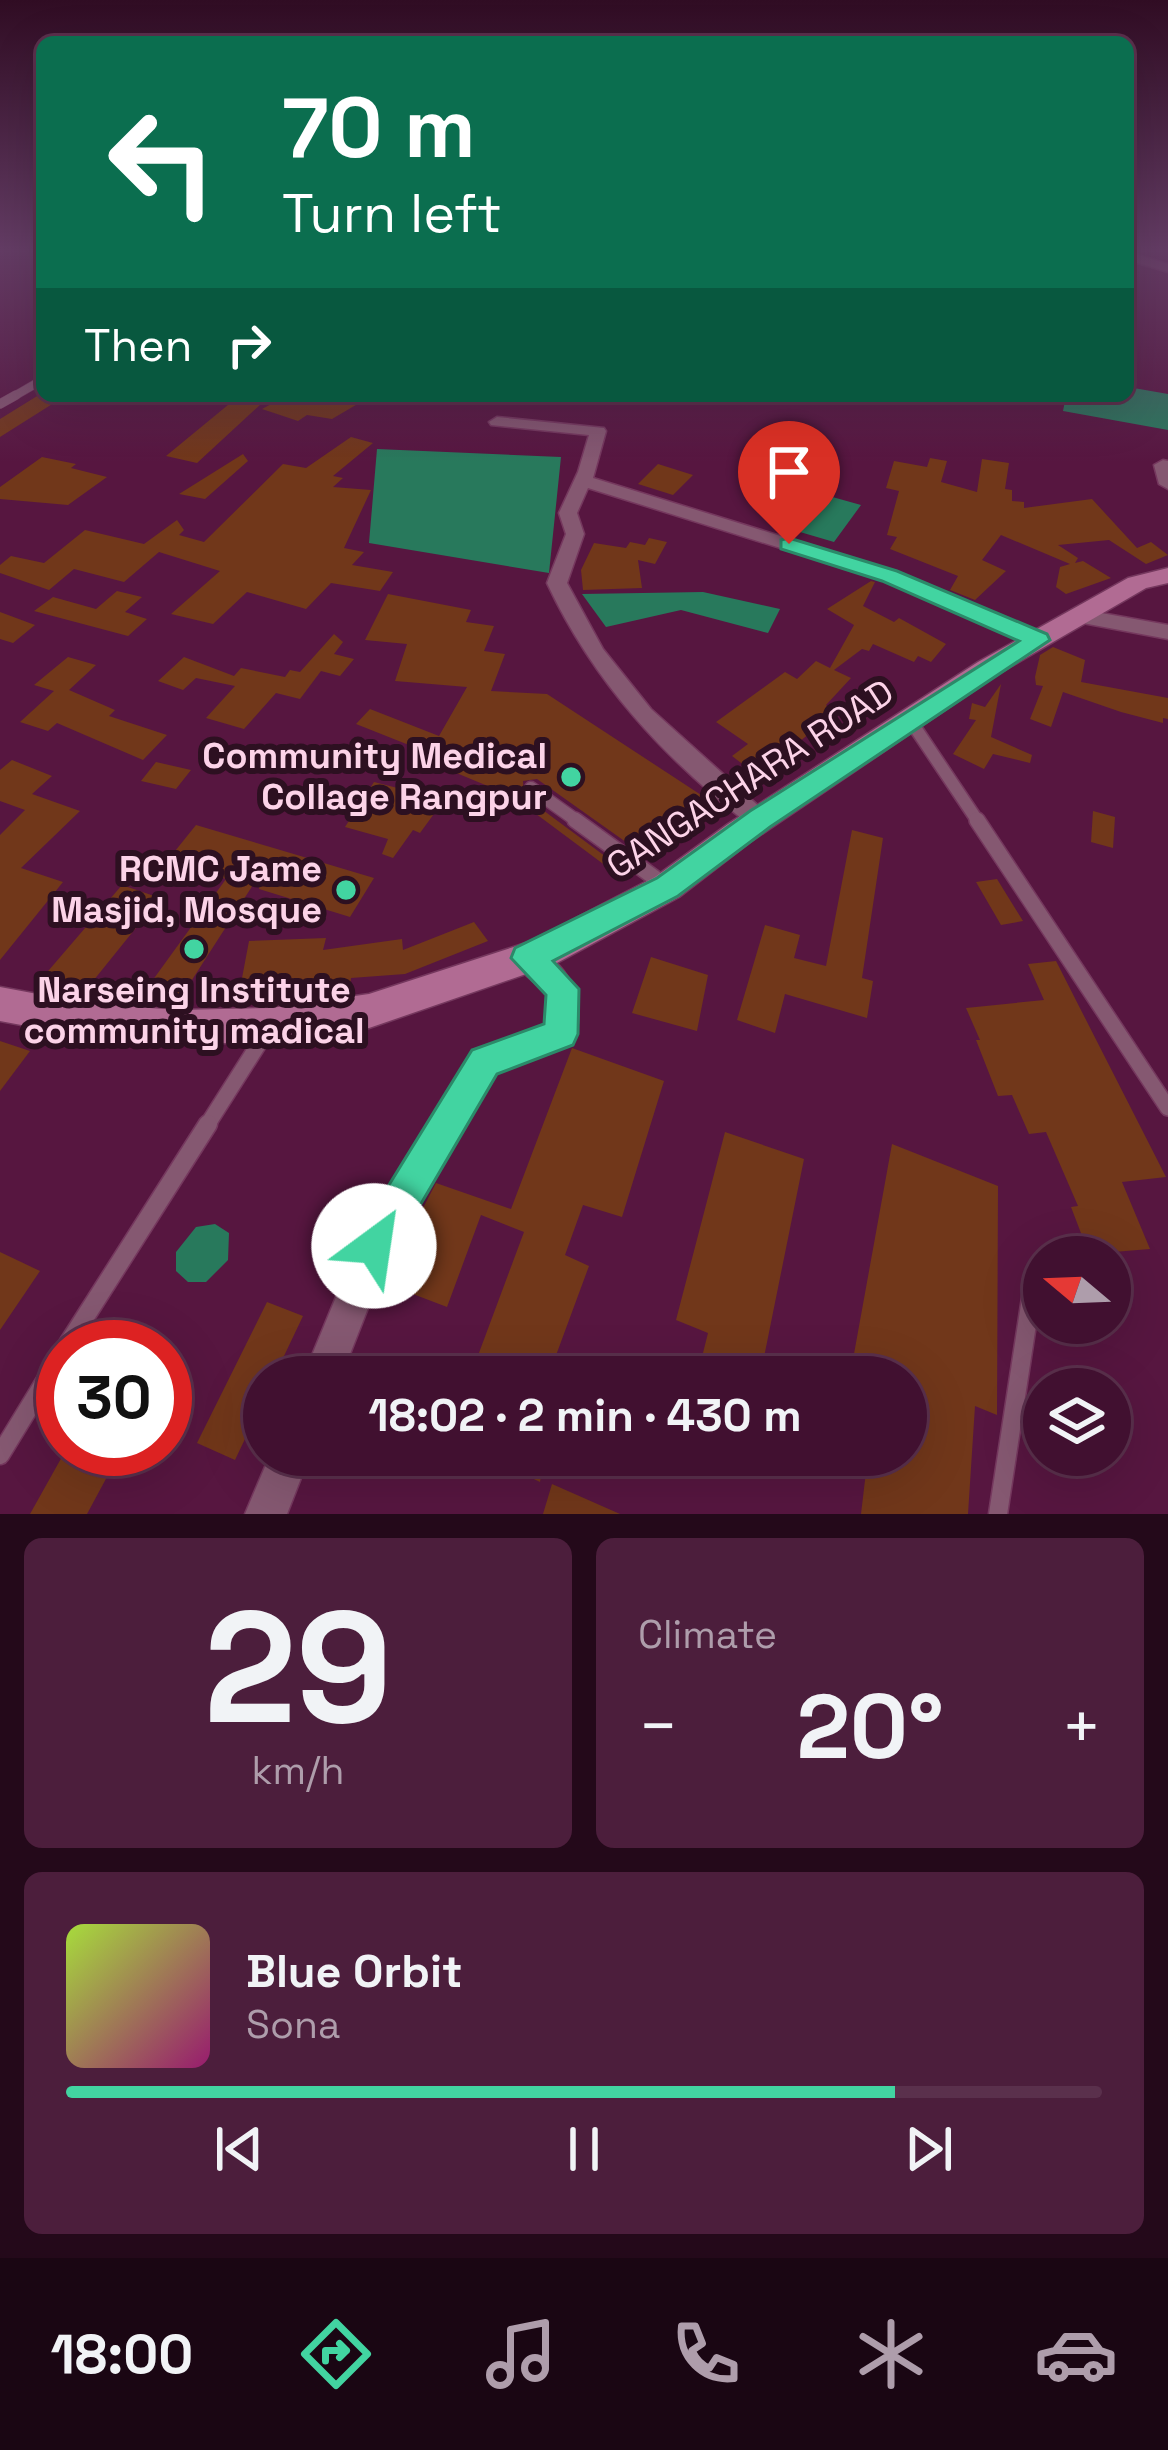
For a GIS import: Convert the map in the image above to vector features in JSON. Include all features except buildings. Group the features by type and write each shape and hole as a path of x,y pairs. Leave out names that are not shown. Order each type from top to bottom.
{"main road":[{"name":"GANGACHARA ROAD","path":"0,1004 91,1021 178,1027 271,1025 369,1011 527,958 668,887 760,819 1038,640 1137,583 1168,575"}],"street":[{"path":"497,422 598,431 568,513 575,534 557,584 566,605 640,712 692,769 760,819"},
{"path":"583,481 890,576 1038,640"},
{"path":"1079,616 1168,632"},
{"path":"330,1356 374,1246 485,1062 561,1034 562,989 527,958"},
{"path":"266,1514 281,1476"}],"lane":[{"path":"0,404 36,383"},
{"path":"910,720 1168,1108"},
{"path":"531,788 668,887"},
{"path":"84,1320 271,1025"},
{"path":"998,1514 1024,1344"},
{"path":"0,1455 36,1397"}],"shaded area":[{"path":"1134,388 1168,394 1168,430 1063,411 1065,402 1134,402"},
{"path":"377,449 561,457 549,573 369,543"},
{"path":"811,491 861,505 834,542 783,527"},
{"path":"703,592 780,609 768,633 681,610 606,627 582,594"},
{"path":"215,1224 229,1233 228,1260 206,1282 188,1282 176,1271 176,1252 196,1227"}],"place":[{"name":"Community Medical Collage Rangpur","path":"571,777"},
{"name":"RCMC Jame Masjid, Mosque","path":"346,890"},
{"name":"Narseing Institute community madical","path":"194,949"}],"route":[{"path":"374,1246 485,1062 561,1034 562,989 527,958 668,887 760,819 1038,640 890,576 789,544"}]}
